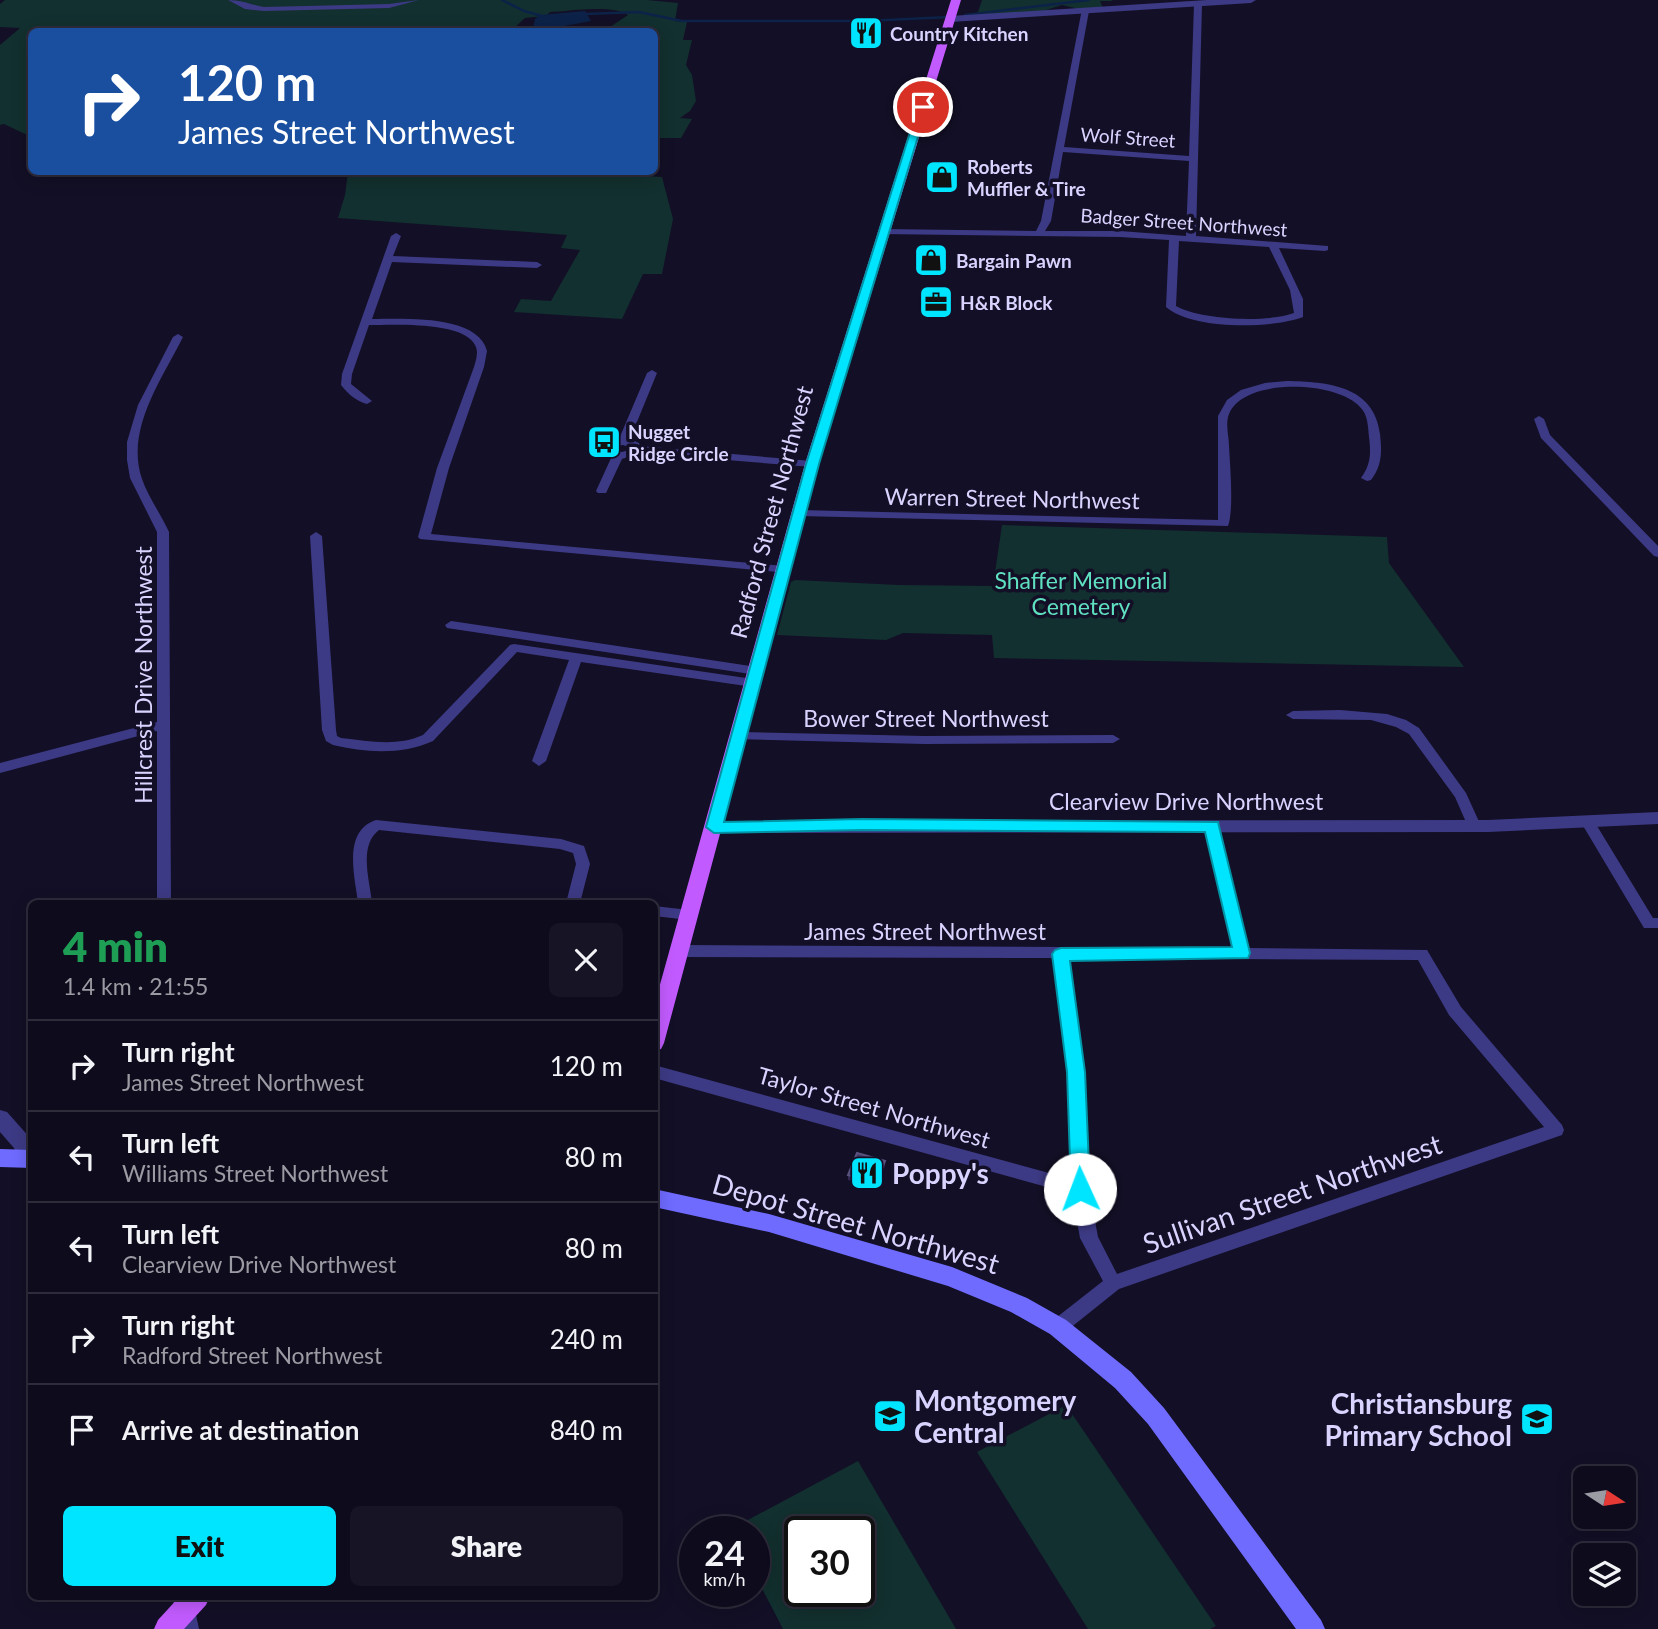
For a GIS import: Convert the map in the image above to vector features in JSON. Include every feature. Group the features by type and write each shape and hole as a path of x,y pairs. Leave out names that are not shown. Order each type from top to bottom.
{"main road":[{"name":"Radford Street Northwest","path":"658,1029 812,464 956,0"},
{"path":"0,1158 28,1159"},
{"name":"Depot Street Northwest","path":"658,1199 769,1223 952,1277 1019,1305 1058,1327 1123,1380 1156,1416 1311,1629"},
{"path":"167,1629 188,1608"}],"street":[{"path":"232,0 248,7 264,9 389,6 415,0"},
{"path":"950,19 1251,0"},
{"path":"1191,239 1198,4"},
{"path":"1041,232 1046,221 1085,11"},
{"name":"Wolf Street","path":"1059,149 1193,159"},
{"name":"Badger Street Northwest","path":"883,232 1041,232 1325,248"},
{"path":"367,401 346,385 347,374 396,236"},
{"path":"1174,238 1171,307 1181,315 1196,319 1288,319 1299,315 1301,308 1273,245"},
{"path":"389,258 537,265"},
{"path":"366,322 447,326 474,335 481,344 483,354 443,468 424,537 784,570"},
{"name":"Hillcrest Drive Northwest","path":"164,900 163,532 137,479 133,463 133,441 140,416 178,337"},
{"path":"624,441 652,373"},
{"name":"Warren Street Northwest","path":"799,513 1224,524 1223,417 1232,400 1243,393 1273,386 1315,386 1339,391 1362,402 1372,421 1377,466 1367,478"},
{"path":"1539,419 1545,436 1655,547"},
{"path":"636,450 635,445 624,441 616,442 609,448 611,453 618,456 636,450 812,464"},
{"path":"602,491 618,456"},
{"path":"316,536 329,730 331,738 338,742 400,748 415,745 428,738 514,648 755,677"},
{"path":"451,625 755,677"},
{"path":"539,761 577,656"},
{"path":"1293,715 1376,716 1407,726 1414,731 1461,796 1474,826"},
{"path":"0,768 165,724"},
{"name":"Bower Street Northwest","path":"739,736 923,740 1112,739"},
{"name":"Clearview Drive Northwest","path":"714,827 1474,826 1589,824 1658,818"},
{"path":"1589,824 1649,924 1658,923"},
{"path":"365,900 360,856 362,837 366,830 376,825 561,844 579,850 583,864 577,900"},
{"path":"1212,826 1242,953"},
{"path":"658,911 689,915"},
{"name":"James Street Northwest","path":"680,951 1422,954 1455,1011 1556,1130"},
{"path":"1061,954 1076,1072 1080,1189 1089,1238 1114,1283"},
{"name":"Taylor Street Northwest","path":"658,1073 1080,1189"},
{"path":"0,1118 24,1145 28,1156"},
{"name":"Sullivan Street Northwest","path":"1058,1327 1114,1283 1556,1130"}],"green space":[{"path":"5,0 647,0 678,3 675,21 687,22 683,40 692,40 686,65 692,75 696,101 690,111 680,118 692,119 681,138 658,138 658,28 604,28 628,15 612,10 550,12 546,16 525,18 514,28 28,28 28,133 25,134 4,124 0,125 0,45 20,28 0,27 0,4"},
{"path":"982,0 1113,1 1100,1 1103,8 1079,9 1062,5 1040,12 982,15 978,12"},
{"path":"348,175 662,177 673,219 662,274 643,274 622,319 514,312 521,299 551,301 580,250 561,248 567,235 338,218"},
{"name":"Shaffer Memorial Cemetery","path":"1002,525 1387,537 1389,563 1464,667 994,658 992,635 903,633 886,640 777,635 791,582 795,580 993,586"},
{"path":"1066,1405 1216,1626 1210,1629 1088,1629 977,1452"},
{"path":"858,1461 956,1629 783,1629 770,1604 770,1516 755,1516"}],"water":[{"path":"585,11 591,21 554,28 533,28 535,19 540,15"}],"building":[{"name":"Poppy's","path":"857,1153 885,1161 877,1183 848,1175"}],"waterway":[{"path":"502,0 524,11 546,17"},
{"path":"965,15 1089,0"},
{"path":"585,14 639,12 682,21 864,21 950,17"}],"place":[{"name":"Country Kitchen","path":"866,33"},
{"name":"Roberts Muffler & Tire","path":"942,177"},
{"name":"Bargain Pawn","path":"931,260"},
{"name":"H&R Block","path":"936,302"},
{"name":"Nugget Ridge Circle","path":"604,442"},
{"name":"Poppy's","path":"867,1173"},
{"name":"Montgomery Central","path":"890,1416"},
{"name":"Christiansburg Primary School","path":"1537,1419"}],"route":[{"path":"923,107 812,464 714,827 1212,826 1242,953 1061,954 1076,1072 1080,1189"}]}
